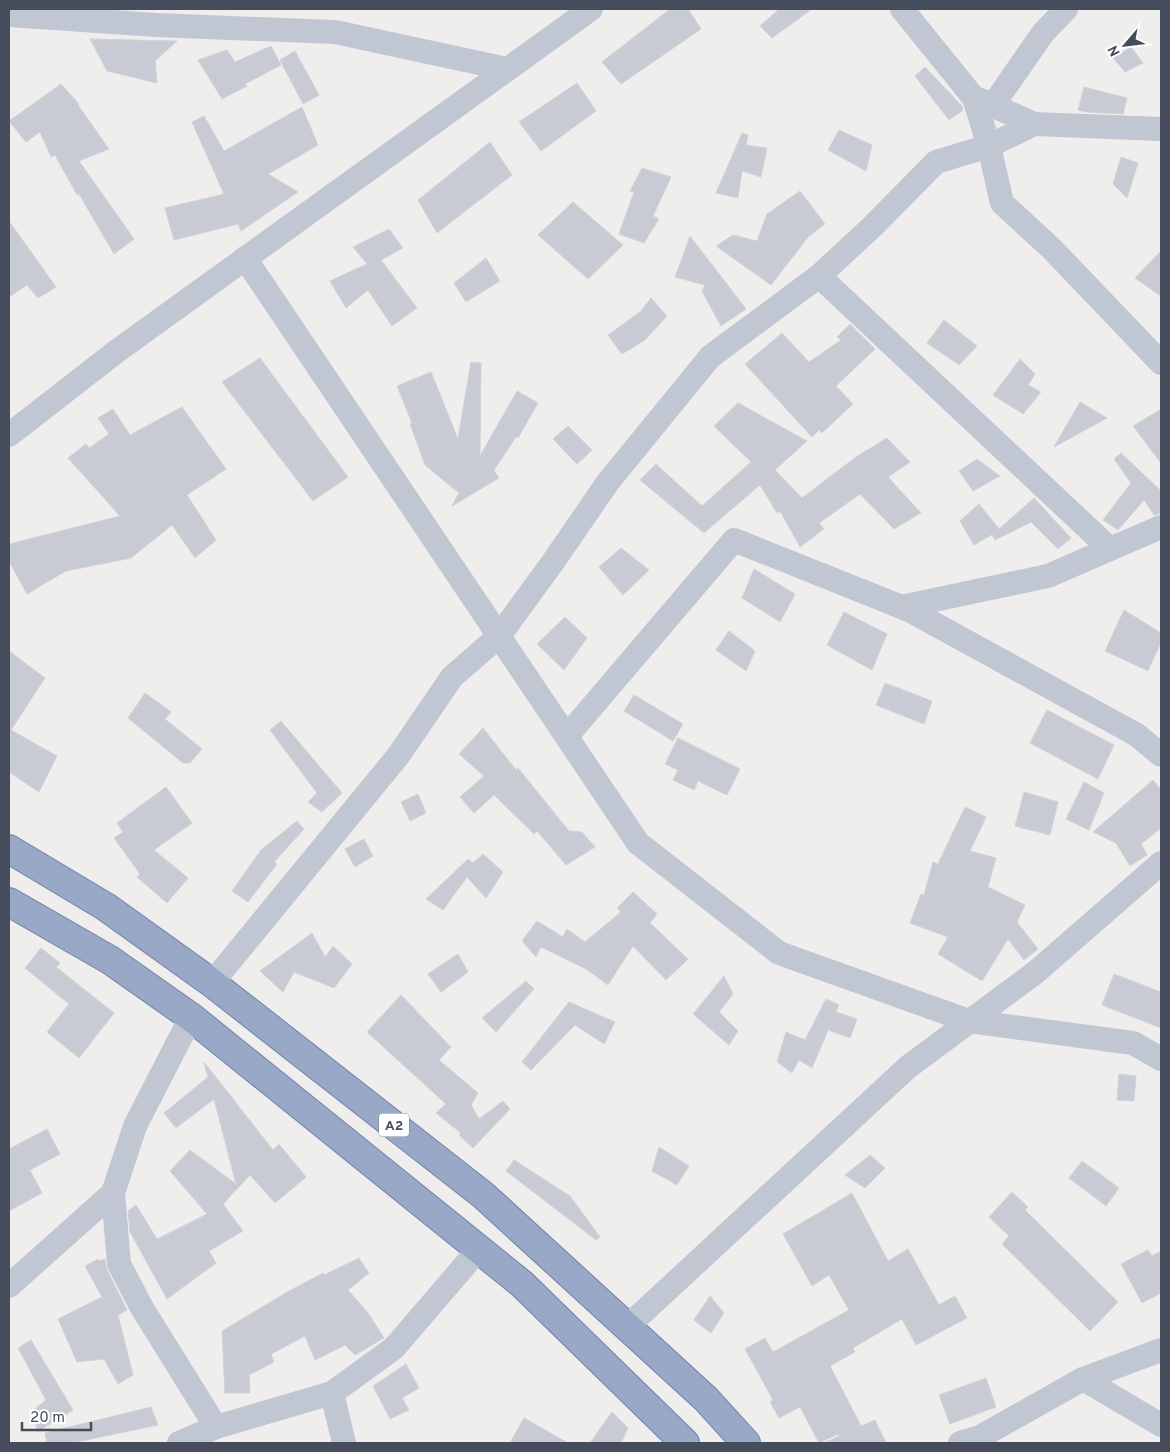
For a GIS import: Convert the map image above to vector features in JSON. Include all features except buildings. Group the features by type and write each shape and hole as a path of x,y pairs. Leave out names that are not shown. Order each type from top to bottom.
{"highway":[{"name":"A2","path":"9,849 106,907 212,983 483,1195 706,1399 746,1443"},
{"path":"9,902 110,960 191,1017 522,1284 684,1443"}],"street":[{"path":"9,435 117,351 591,9"},
{"path":"902,9 983,101 1034,124 1161,129"},
{"path":"1066,9 983,101 989,146 1002,203 1051,248 1161,363"},
{"path":"9,15 156,25 335,32 507,69"},
{"path":"212,983 398,756 452,677 500,636 608,482 710,357 819,276 873,226 936,162 989,146 1034,124"},
{"path":"245,258 638,843 779,953 969,1021 1133,1043 1161,1060"},
{"path":"819,276 1110,549"},
{"path":"901,607 1048,576 1161,527"},
{"path":"567,736 734,540 901,607 1137,736 1161,755"},
{"path":"628,1326 902,1072 1036,972 1161,863"},
{"path":"191,1017 135,1126 113,1192 119,1264 211,1434"},
{"path":"9,1286 113,1192"},
{"path":"178,1443 211,1434 332,1393 394,1348 479,1249"},
{"path":"960,1443 980,1437 1083,1379 1161,1350"},
{"path":"1083,1379 1161,1426"},
{"path":"332,1393 344,1443"}]}
